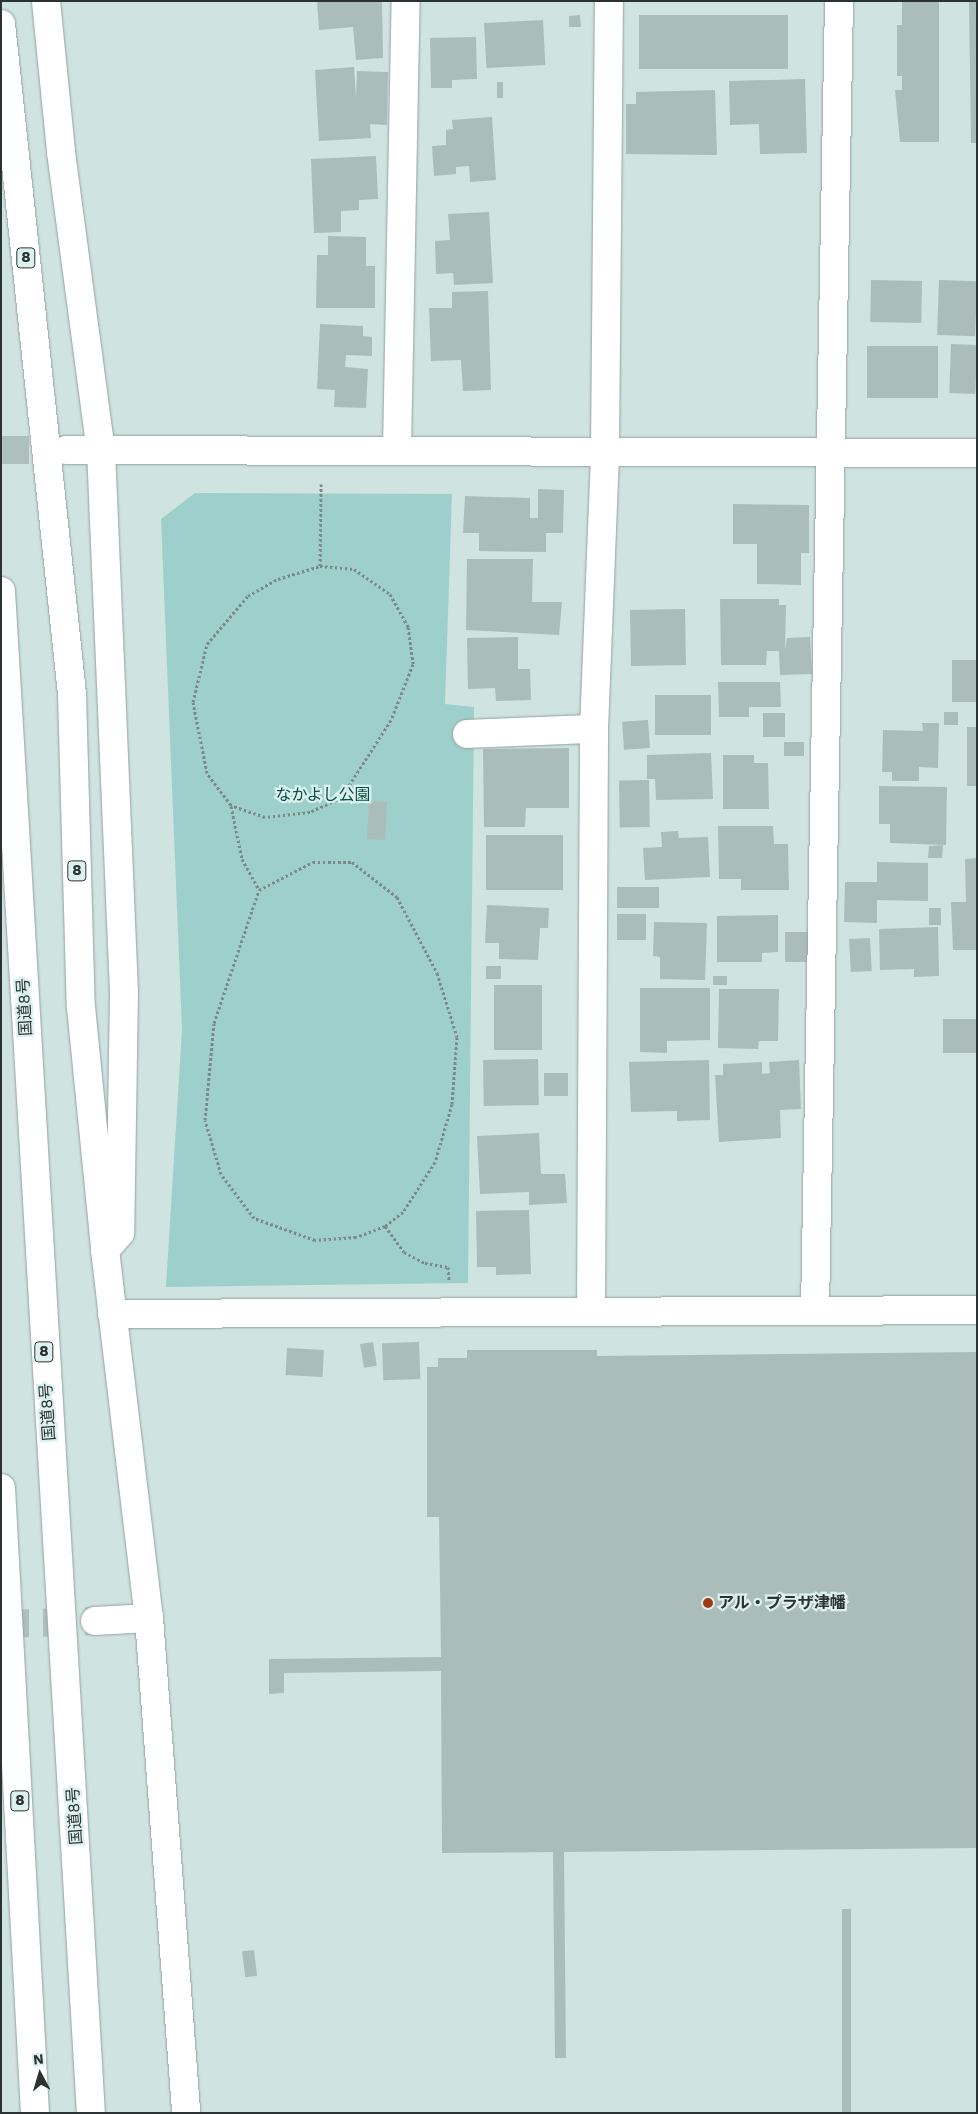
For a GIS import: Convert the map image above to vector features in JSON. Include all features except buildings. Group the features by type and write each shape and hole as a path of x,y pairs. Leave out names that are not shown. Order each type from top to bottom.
{"main road":[{"path":"46,1 61,152 101,450 124,991 120,1233 105,1250 148,1618 186,2113"},
{"path":"397,450 406,1"},
{"path":"592,1311 594,728 605,451 609,1"},
{"path":"815,1310 839,1"},
{"name":"8","path":"1,24 72,694 81,1008 105,1250"},
{"path":"66,450 977,453"},
{"name":"国道8号","path":"1,591 91,2113"},
{"path":"467,734 594,728"},
{"path":"112,1314 977,1310"},
{"name":"8","path":"1,1488 36,2113"},
{"path":"95,1621 148,1618"}],"path":[{"path":"320,566 322,481"},
{"path":"231,805 265,817 310,812 341,798 391,720 413,664 408,627 390,594 354,570 320,566 278,579 248,596 207,644 193,702 207,773 231,805 242,859 259,890"},
{"path":"313,862 352,862 396,897 437,973 457,1037 452,1104 436,1162 403,1212 385,1226 356,1237 315,1240 254,1218 221,1174 205,1120 214,1023 259,890 313,862"},
{"path":"385,1226 404,1252 425,1264 448,1267 452,1311"}],"green space":[{"name":"なかよし公園","path":"195,493 452,494 445,704 474,707 468,1283 166,1287 182,1030 161,519"}],"tunnel":[{"path":"1,450 66,450"},
{"path":"1,1624 95,1621"}],"place":[{"name":"アル・プラザ津幡","path":"708,1603"}]}
